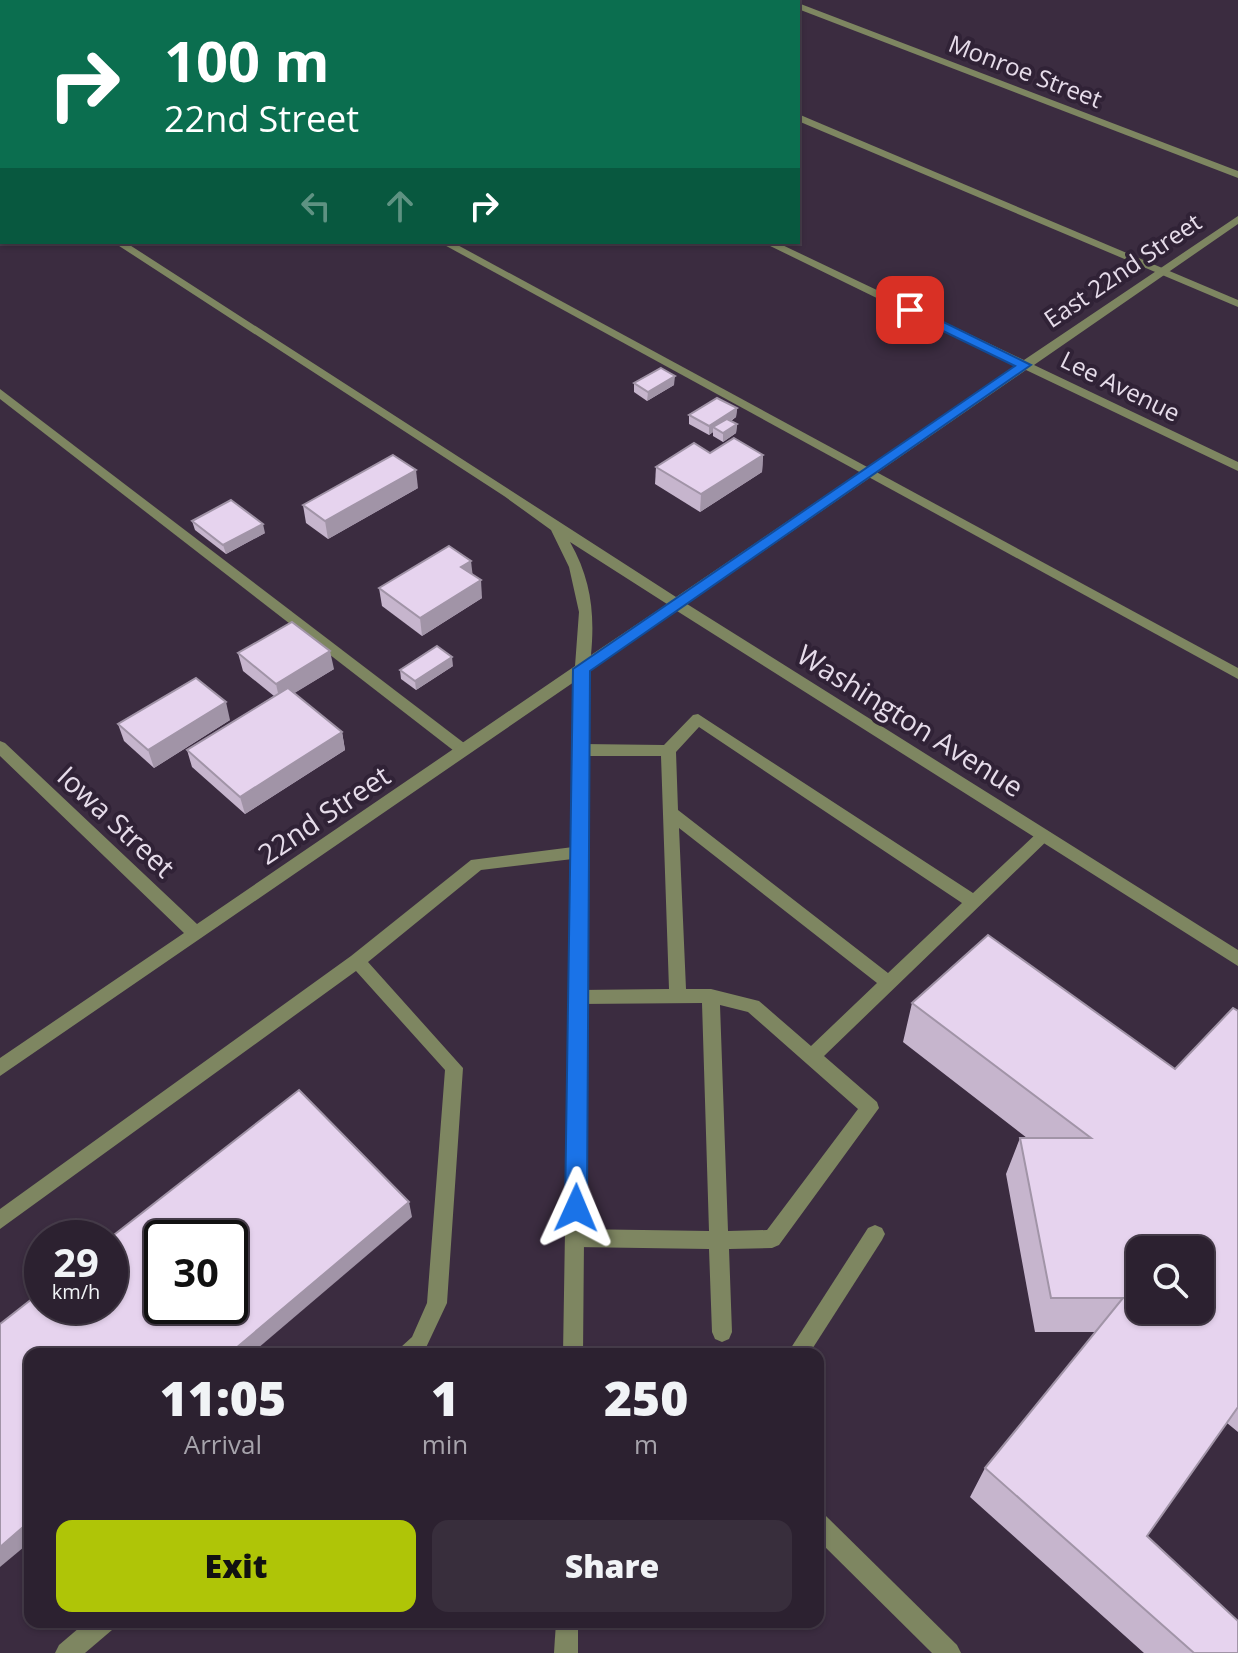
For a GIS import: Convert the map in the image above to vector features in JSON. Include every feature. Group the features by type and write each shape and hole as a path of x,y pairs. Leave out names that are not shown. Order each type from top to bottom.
{"street":[{"name":"Monroe Street","path":"800,7 1238,175"},
{"path":"800,118 1238,304"},
{"name":"East 22nd Street","path":"677,604 1238,219"},
{"name":"Washington Avenue","path":"121,244 509,493 555,526 1238,959"},
{"path":"448,244 1238,674"},
{"name":"Lee Avenue","path":"771,244 1238,467"},
{"path":"0,393 463,750"},
{"path":"555,526 577,566 587,597 588,616 582,669 573,1348"},
{"name":"22nd Street","path":"0,1068 677,604"},
{"path":"678,996 668,751 698,719 973,902"},
{"name":"Iowa Street","path":"0,747 196,934"},
{"path":"583,750 668,751"},
{"path":"671,813 889,983"},
{"path":"812,1056 1044,836"},
{"path":"0,1220 357,961 477,864 581,852"},
{"path":"357,961 454,1068 437,1303 415,1348"},
{"path":"576,1238 772,1239 870,1108 753,1006 711,996 579,997"},
{"path":"711,996 722,1332"},
{"path":"801,1348 875,1234"},
{"path":"824,1530 949,1653"},
{"path":"67,1653 97,1628"},
{"path":"566,1653 567,1628"}],"building":[{"path":"661,368 675,376 648,392 634,383"},
{"path":"717,398 737,408 709,426 689,415"},
{"path":"727,419 737,424 723,433 713,427"},
{"path":"734,438 763,455 701,494 656,467 694,443 710,453"},
{"path":"393,455 416,470 325,521 303,505"},
{"path":"231,500 263,524 223,545 192,521"},
{"path":"449,546 471,561 461,567 481,580 420,618 379,588"},
{"path":"292,622 330,651 276,684 238,653"},
{"path":"437,646 452,657 415,681 400,670"},
{"path":"196,678 226,702 148,750 118,724"},
{"path":"288,688 342,732 240,797 187,750"},
{"path":"988,935 1175,1069 1233,1008 1238,1011 1238,1407 1147,1536 1238,1621 1238,1653 1194,1653 985,1468 1123,1298 1051,1298 1020,1138 1091,1138 912,1003"},
{"path":"299,1090 409,1202 236,1348 24,1348 24,1526 0,1547 0,1324 24,1305 24,1324 128,1324 128,1224"}],"route":[{"path":"576,1208 582,669 1025,365 910,310"}]}
